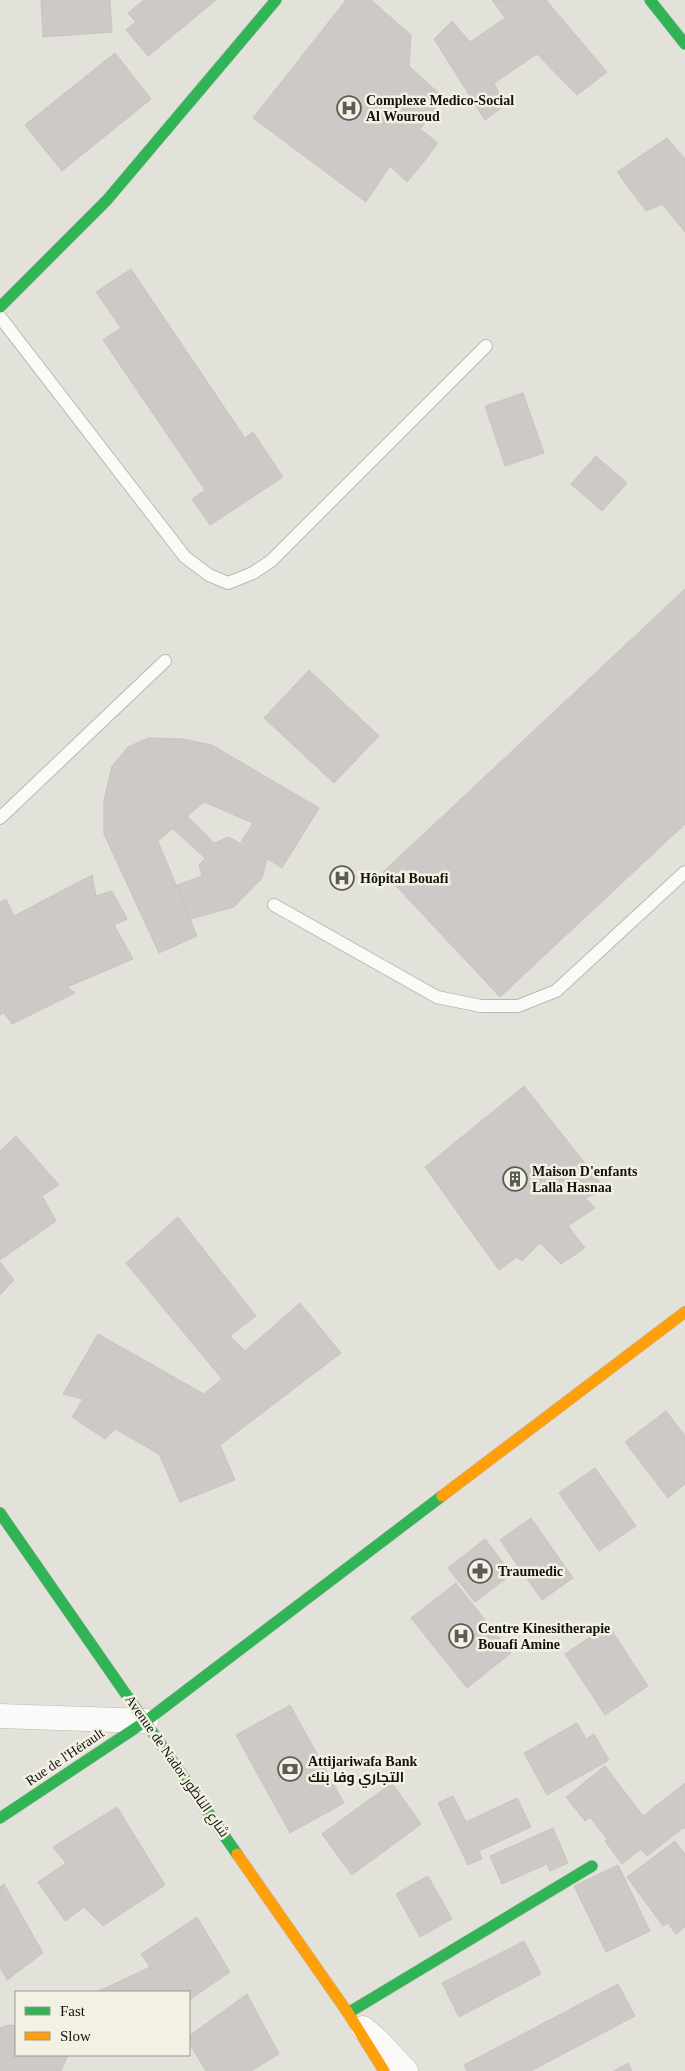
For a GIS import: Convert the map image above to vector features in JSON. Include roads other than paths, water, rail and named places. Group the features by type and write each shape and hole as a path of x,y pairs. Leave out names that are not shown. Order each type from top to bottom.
{"street":[{"path":"0,306 107,200 276,0"},
{"path":"650,0 685,44"},
{"name":"Rue de l'Hérault","path":"0,1818 146,1721 682,1321"},
{"name":"Avenue de Nador شارع الناظور","path":"0,1513 80,1631 146,1721 350,2016 384,2071"},
{"path":"0,1716 146,1721"},
{"path":"350,2016 592,1866"},
{"name":"Avenue de Nador شارع الناظور","path":"350,2016 377,2040 406,2071"}],"lane":[{"path":"0,317 185,557 209,575 228,583 253,574 271,560 486,346"},
{"path":"0,818 165,661"},
{"path":"274,905 437,997 481,1006 518,1006 556,991 685,872"}],"place":[{"name":"Complexe Medico-Social Al Wouroud","path":"349,108"},
{"name":"Hôpital Bouafi","path":"342,878"},
{"name":"Maison D'enfants Lalla Hasnaa","path":"515,1179"},
{"name":"Traumedic","path":"480,1571"},
{"name":"Centre Kinesitherapie Bouafi Amine","path":"461,1636"},
{"name":"Attijariwafa Bank التجاري وفا بنك","path":"290,1769"}]}
